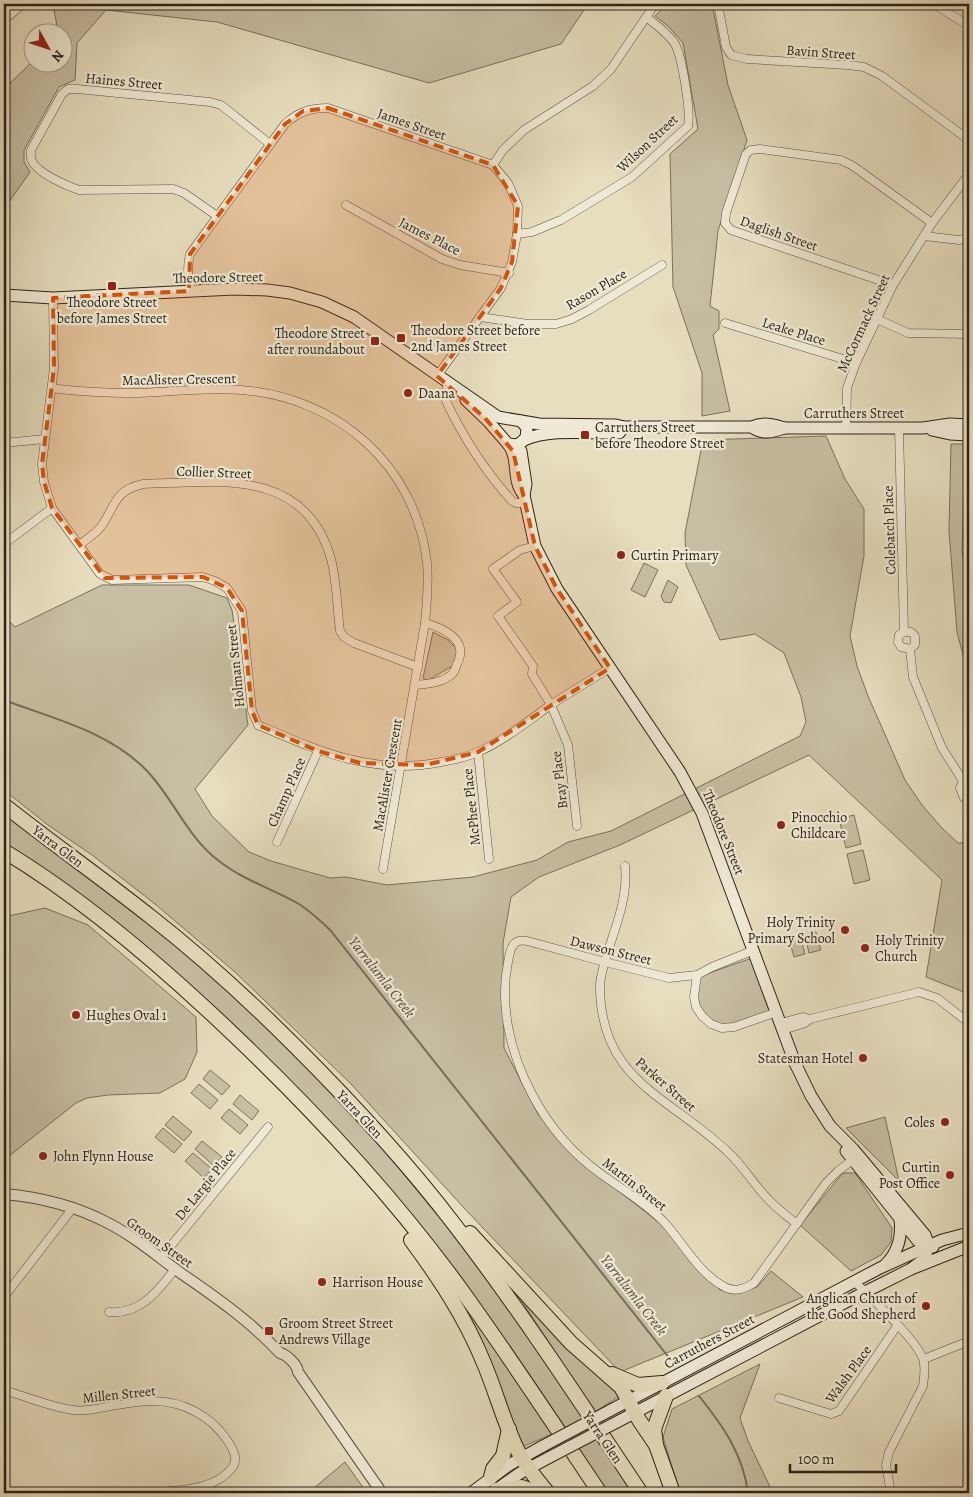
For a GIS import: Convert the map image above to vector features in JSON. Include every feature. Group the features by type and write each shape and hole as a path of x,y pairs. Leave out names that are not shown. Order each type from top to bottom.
{"highway":[{"name":"Yarra Glen","path":"4,805 151,917 226,980 328,1079 415,1175 453,1222 498,1282 642,1493"},
{"path":"4,851 43,876 153,961 202,1004 272,1071 318,1119 404,1217 470,1301 600,1493"},
{"path":"202,1004 336,1146 378,1196 417,1248 469,1330 483,1360 508,1429 525,1463 548,1493"},
{"path":"415,1175 487,1250 571,1343 621,1387 656,1445 674,1493"},
{"path":"598,1367 625,1381 664,1390 654,1429 656,1445"},
{"path":"508,1429 503,1456 493,1469 493,1487 522,1487 539,1493"}],"main road":[{"name":"Theodore Street","path":"4,300 29,301 53,298 234,289 290,293 322,302 354,317 496,416 516,420"},
{"name":"Theodore Street","path":"4,295 53,298"},
{"name":"Theodore Street","path":"451,385 488,421 514,453 517,482 525,499"},
{"name":"Carruthers Street","path":"516,420 538,424 616,425 624,427 752,427 757,431 766,432 784,428 923,428 950,424 969,425"},
{"path":"516,420 527,430 523,441 516,445 505,442 500,434 505,422 516,420"},
{"name":"Carruthers Street","path":"523,441 537,436 560,434 619,433 624,427"},
{"name":"Carruthers Street","path":"923,428 950,434 969,435"},
{"name":"Theodore Street","path":"523,441 522,454 526,484 525,499 535,546 557,589 680,772 696,800 795,1063 811,1096 900,1219 918,1241 929,1246"},
{"name":"Theodore Street","path":"856,1158 925,1235 929,1246"},
{"path":"880,1268 887,1264 896,1250 900,1235 900,1219"},
{"name":"Carruthers Street","path":"525,1463 550,1457 617,1422 632,1407 854,1281 942,1240 969,1233"},
{"path":"910,1269 924,1259 929,1246 941,1249 967,1247"},
{"name":"Carruthers Street","path":"664,1390 910,1269 967,1247"},
{"name":"Carruthers Street","path":"472,1493 493,1487 525,1463 543,1446 609,1411 632,1407"}],"street":[{"path":"4,20 22,4"},
{"path":"437,376 498,292 509,273 514,257 518,206 508,183 493,165 503,150 524,130 602,79 611,69 655,4"},
{"name":"Bavin Street","path":"718,4 726,46 731,55 747,59 848,65 864,68 882,76 969,140"},
{"path":"934,4 969,26"},
{"name":"Wilson Street","path":"517,234 532,232 561,220 632,177 688,126 688,110 677,49 670,37 646,17"},
{"name":"Haines Street","path":"217,216 184,193 173,189 79,190 66,186 35,167 30,159 31,150 62,94 68,89 210,102 221,105 270,144"},
{"name":"James Street","path":"192,291 188,281 190,254 285,124 303,111 328,108 493,165"},
{"name":"Daglish Street","path":"893,286 731,230 725,223 726,213 746,154 752,150 760,149 841,160 853,166 932,223"},
{"name":"McCormack Street","path":"846,428 847,388 856,363 893,286 932,223 969,177"},
{"name":"James Place","path":"346,205 442,259 460,265 509,273"},
{"path":"924,236 959,240 969,238"},
{"name":"Rason Place","path":"480,317 528,324 556,324 572,319 589,310 662,265"},
{"name":"Holman Street","path":"53,298 54,368 42,464 44,482 52,508 100,574 112,580 203,577 215,580 227,588 242,611 252,711 258,725 318,751 360,763 378,766 426,765 478,752 516,730 551,705 610,668"},
{"path":"878,319 908,333 969,334"},
{"name":"Leake Place","path":"725,323 856,363"},
{"path":"451,385 445,394 446,401 472,449 512,500 516,503 525,499"},
{"name":"MacAlister Crescent","path":"52,388 80,392 140,393 208,389 242,390 298,401 327,414 353,430 376,452 396,476 411,504 421,533 427,562 428,588 418,667 383,869"},
{"name":"Colebatch Place","path":"899,428 904,632"},
{"path":"4,443 45,439"},
{"name":"Collier Street","path":"79,545 102,525 112,505 130,487 143,484 242,482 269,489 288,498 300,507 318,528 325,541 335,580 340,631 344,638 418,667"},
{"path":"4,544 52,508"},
{"name":"Bray Place","path":"535,546 520,550 494,569 517,602 498,616 533,666 532,674 551,705 568,745 577,826"},
{"path":"415,685 439,681 452,674 462,654 460,645 453,636 438,627 425,623"},
{"name":"Colebatch Place","path":"904,632 911,632 915,636 915,645 910,649 901,647 898,642 899,636 904,632"},
{"name":"Colebatch Place","path":"910,649 913,677 942,748 966,780 960,791 964,798 969,800"},
{"name":"Champ Place","path":"277,842 318,751"},
{"name":"McPhee Place","path":"478,752 489,859"},
{"name":"Parker Street","path":"625,866 627,884 600,980 602,1018 609,1037 627,1069 659,1098 709,1135 730,1154 768,1199 797,1224"},
{"name":"Dawson Street","path":"521,940 669,978 697,975 754,950"},
{"name":"Martin Street","path":"521,940 511,947 507,966 507,1019 517,1063 544,1116 576,1153 647,1206 664,1222 696,1263 722,1286 732,1290 744,1289 754,1283 826,1183 838,1171 856,1158"},
{"path":"697,975 694,997 696,1007 711,1024 722,1028 734,1027 777,1012"},
{"path":"782,1027 803,1017 810,1018 919,992 937,998 969,1023"},
{"name":"De Largie Place","path":"161,1258 268,1127"},
{"name":"Groom Street","path":"4,1194 25,1196 72,1209 106,1222 234,1310 255,1327 280,1352 285,1354 297,1367 298,1372 382,1493"},
{"path":"4,1297 72,1209"},
{"path":"109,1312 129,1311 146,1302 175,1269"},
{"path":"854,1281 914,1343 924,1359 925,1374 923,1386 889,1452 886,1464 892,1493"},
{"name":"Walsh Place","path":"779,1398 835,1414 843,1406 898,1326"},
{"path":"924,1359 969,1341"},
{"name":"Millen Street","path":"4,1390 60,1408 76,1410 153,1401 173,1403 189,1408 214,1423 229,1443 236,1458 234,1465 226,1475 216,1482 199,1487 151,1493"}],"highlighted area":[{"path":"328,108 493,165 518,206 512,262 501,288 437,376 485,418 513,451 535,546 557,589 610,668 478,752 426,765 360,763 318,751 258,725 252,711 242,611 227,588 203,577 105,578 52,508 44,482 42,464 54,368 53,298 189,291 190,254 285,124 303,111"}],"shaded area":[{"path":"53,4 588,4 561,44 429,83 217,22 106,10 77,43 75,80 59,87 24,150 24,162 30,172 4,209 4,89 22,72 72,72 72,22 56,22"},
{"path":"667,4 712,4 728,85 747,140 718,231 710,306 719,311 719,329 713,335 730,411 702,416 702,373 673,287 670,154 698,129 683,43 669,27 655,16"},
{"path":"826,436 845,479 864,509 864,556 850,636 857,666 868,696 905,780 922,805 941,827 958,843 969,843 969,994 926,977 942,880 809,755 620,845 539,877 511,897 503,943 504,1048 538,1114 578,1159 662,1225 720,1290 738,1293 757,1287 771,1271 803,1297 620,1372 464,1208 351,1084 235,972 155,904 4,790 4,616 15,627 102,585 189,585 227,598 232,610 248,725 195,789 212,816 249,852 271,861 330,878 346,877 387,885 473,877 537,860 568,842 611,831 800,736 806,722 801,697 784,653 755,634 720,640 686,565 685,533 703,440"},
{"path":"951,444 965,444 962,552 969,587 969,677 957,632 949,531"},
{"path":"644,563 658,570 645,597 631,590"},
{"path":"668,580 678,587 671,603 664,602 661,596"},
{"path":"433,632 448,640 458,650 454,665 427,681 423,678"},
{"path":"4,810 128,903 282,1037 377,1142 443,1222 514,1316 633,1493 606,1493 558,1422 293,1085 4,846"},
{"path":"854,815 861,844 846,848 839,819"},
{"path":"863,850 870,880 854,884 847,854"},
{"name":"Hughes Oval 1","path":"45,908 88,925 196,1017 197,1052 185,1079 160,1093 108,1095 87,1098 76,1103 4,1160 4,917"},
{"path":"816,932 821,950 809,953 805,935"},
{"path":"800,936 805,954 794,957 789,939"},
{"path":"752,958 772,1010 732,1024 722,1024 713,1021 705,1015 699,1005 695,978"},
{"path":"210,1070 230,1086 222,1095 203,1079"},
{"path":"199,1084 218,1100 210,1109 191,1093"},
{"path":"240,1095 259,1111 252,1120 233,1104"},
{"path":"229,1109 248,1125 240,1134 221,1118"},
{"path":"173,1116 192,1132 184,1141 165,1125"},
{"path":"885,1117 899,1181 846,1128"},
{"path":"163,1128 182,1144 174,1153 155,1137"},
{"path":"202,1141 222,1157 214,1166 195,1149"},
{"path":"193,1153 212,1169 204,1178 185,1161"},
{"path":"843,1173 855,1173 892,1228 891,1242 881,1255 851,1271 800,1225"},
{"path":"446,1279 485,1334 552,1434 522,1447"},
{"path":"509,1282 621,1395 595,1412"},
{"path":"760,1364 740,1418 748,1441 773,1493 680,1493 663,1437 672,1409"},
{"path":"345,1462 367,1493 308,1493"}],"waterway":[{"name":"Yarralumla Creek","path":"4,700 81,728 117,747 133,758 148,772 166,794 190,830 208,852 238,874 299,904 331,931 670,1359"},
{"name":"Yarralumla Creek","path":"699,1396 731,1441 742,1466 748,1493"}],"place":[{"name":"Theodore Street before James Street","path":"112,286"},
{"name":"Theodore Street before 2nd James Street","path":"401,338"},
{"name":"Theodore Street after roundabout","path":"375,341"},
{"name":"Daana","path":"408,393"},
{"name":"Carruthers Street before Theodore Street","path":"585,435"},
{"name":"Curtin Primary","path":"621,555"},
{"name":"Pinocchio Childcare","path":"781,825"},
{"name":"Holy Trinity Primary School","path":"845,930"},
{"name":"Holy Trinity Church","path":"865,948"},
{"name":"Hughes Oval 1","path":"76,1015"},
{"name":"Statesman Hotel","path":"863,1058"},
{"name":"Coles","path":"945,1122"},
{"name":"John Flynn House","path":"43,1156"},
{"name":"Curtin Post Office","path":"950,1175"},
{"name":"Harrison House","path":"322,1282"},
{"name":"Anglican Church of the Good Shepherd","path":"926,1306"},
{"name":"Groom Street Street Andrews Village","path":"269,1331"}]}
